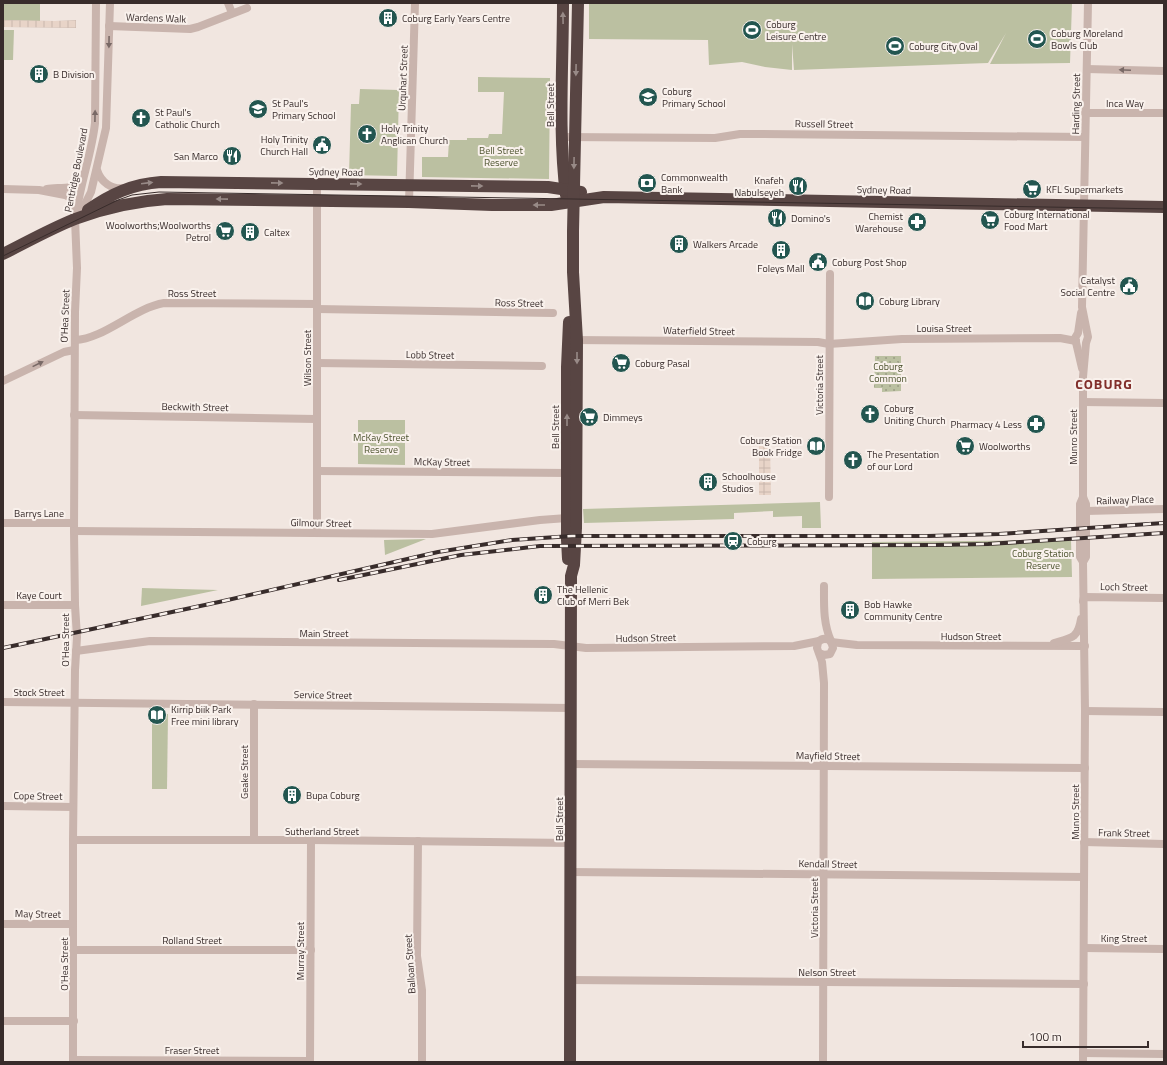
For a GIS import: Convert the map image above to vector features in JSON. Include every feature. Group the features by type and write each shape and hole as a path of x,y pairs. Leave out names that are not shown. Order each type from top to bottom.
{"highway":[{"name":"Bell Street","path":"563,3 563,41 573,231 573,277 569,314 572,340 576,528 574,565 571,576"},
{"name":"Bell Street","path":"568,137 577,40 578,3"},
{"path":"563,41 577,40"},
{"name":"Sydney Road","path":"3,254 75,219 101,202 130,188 139,184 161,182 548,187 570,196 1164,207"},
{"name":"Sydney Road","path":"75,219 116,207 152,200 182,198 492,205 551,204 570,196"},
{"name":"Bell Street","path":"570,1062 571,576 567,554 567,518 572,340"}],"street":[{"name":"Pentridge Boulevard","path":"75,219 82,181 93,139 95,123 96,3"},
{"name":"Pentridge Boulevard","path":"75,219 88,198 97,170 107,122 110,3"},
{"path":"228,3 232,13"},
{"name":"Urquhart Street","path":"409,202 415,3"},
{"name":"Harding Street","path":"1085,205 1085,113 1088,3"},
{"name":"Wardens Walk","path":"110,26 190,29 247,8"},
{"path":"1087,69 1164,71"},
{"name":"Inca Way","path":"1085,113 1164,113"},
{"name":"Russell Street","path":"568,137 715,138 740,134 1085,137"},
{"path":"97,170 103,181 109,186 122,189 130,188"},
{"path":"3,189 39,190 72,187 77,186 82,181"},
{"name":"Wilson Street","path":"317,184 317,533"},
{"path":"39,190 61,194 70,198 74,206 75,219"},
{"name":"Munro Street","path":"1083,376 1077,337 1082,307 1083,222 1085,205"},
{"name":"O'Hea Street","path":"73,1061 73,840 77,637 74,527 74,340 77,268 75,219"},
{"name":"Victoria Street","path":"829,497 830,274"},
{"name":"Ross Street","path":"74,340 89,337 148,308 164,303 553,313"},
{"name":"Munro Street","path":"1082,307 1087,334"},
{"path":"1081,332 1087,334 1088,340 1086,343 1080,344 1077,337 1081,332"},
{"name":"Louisa Street","path":"829,344 902,338 1077,337"},
{"name":"Waterfield Street","path":"572,340 818,342 829,344"},
{"name":"Munro Street","path":"1083,1062 1085,768 1084,562 1086,557 1086,504 1083,497 1083,376 1086,343"},
{"path":"3,381 64,352 74,350"},
{"name":"Lobb Street","path":"317,363 542,366"},
{"path":"1083,402 1164,403"},
{"name":"Beckwith Street","path":"74,415 316,419"},
{"name":"McKay Street","path":"317,471 568,474"},
{"name":"Munro Street","path":"1083,497 1080,504 1080,557 1084,562"},
{"name":"Railway Place","path":"1086,511 1164,509"},
{"name":"Gilmour Street","path":"74,527 317,533 432,534 567,518"},
{"name":"Barrys Lane","path":"3,523 74,527"},
{"path":"824,586 826,632 833,646 832,651 824,655 819,653 816,648 819,641 824,613"},
{"path":"1044,646 1070,638 1078,632 1084,597"},
{"name":"Loch Street","path":"1084,597 1164,598"},
{"name":"Kaye Court","path":"3,605 75,605"},
{"path":"819,641 825,639 831,641"},
{"name":"Main Street","path":"76,651 150,641 546,644 571,646"},
{"name":"Hudson Street","path":"571,646 593,648 794,646 819,641"},
{"name":"Hudson Street","path":"831,641 857,645 1085,646"},
{"name":"Hudson Street","path":"832,651 857,645"},
{"name":"Hudson Street","path":"794,646 819,653"},
{"name":"Victoria Street","path":"824,683 828,662 832,651"},
{"name":"Victoria Street","path":"819,653 822,662 824,683 823,1062"},
{"name":"Stock Street","path":"3,702 75,702"},
{"name":"Service Street","path":"75,702 571,708"},
{"name":"Geake Street","path":"254,704 254,840"},
{"path":"1085,711 1164,712"},
{"name":"Mayfield Street","path":"571,764 1085,768"},
{"name":"Cope Street","path":"3,806 74,807"},
{"name":"Sutherland Street","path":"73,840 311,840 571,843"},
{"name":"Murray Street","path":"310,1061 311,840"},
{"name":"Balloan Street","path":"418,841 417,956 422,990 422,1062"},
{"name":"Frank Street","path":"1084,842 1164,844"},
{"name":"Kendall Street","path":"571,872 1084,877"},
{"name":"May Street","path":"3,924 73,924"},
{"name":"King Street","path":"1084,948 1164,948"},
{"name":"Rolland Street","path":"74,950 310,950"},
{"name":"Nelson Street","path":"570,980 1084,984"},
{"path":"3,1021 74,1021"},
{"path":"1083,1053 1164,1054"},
{"name":"Fraser Street","path":"73,1061 310,1061"}],"green space":[{"path":"3,3 40,3 40,21 3,20"},
{"path":"589,3 1072,3 1070,63 990,64 1006,33 988,63 794,70 792,44 792,70 765,67 742,62 709,65 708,40 589,39"},
{"path":"3,30 14,30 13,60 3,60"},
{"name":"Bell Street Reserve","path":"478,77 550,78 549,179 422,177 422,157 448,157 449,140 488,138 489,134 502,134 504,92 478,92"},
{"path":"360,89 399,90 397,176 349,175 351,104 359,104"},
{"name":"Coburg Common","path":"875,356 901,356 901,391 882,392 882,388 874,388"},
{"name":"McKay Street Reserve","path":"358,420 405,420 405,465 358,464"},
{"path":"820,502 821,528 802,528 802,516 773,517 773,511 734,513 734,519 584,523 583,509"},
{"path":"426,539 385,555 384,540"},
{"name":"Coburg Station Reserve","path":"1071,540 1072,577 872,579 872,542"},
{"path":"142,588 218,590 141,606"},
{"path":"152,714 168,714 167,789 152,789"}],"shaded area":[{"path":"3,20 76,20 76,28 3,27"},
{"path":"759,443 770,443 771,495 759,495"}],"tram line":[{"path":"3,256 118,200 132,195 159,192 1164,209"}],"railway":[{"path":"3,648 219,602 438,552 512,540 572,536 928,536 999,534 1164,523"},
{"path":"339,580 461,555 540,546 988,544 1164,533"}],"place":[{"name":"Coburg Early Years Centre","path":"388,18"},
{"name":"Coburg Leisure Centre","path":"752,30"},
{"name":"Coburg Moreland Bowls Club","path":"1037,39"},
{"name":"Coburg City Oval","path":"895,46"},
{"name":"B Division","path":"39,74"},
{"name":"Coburg Primary School","path":"648,97"},
{"name":"St Paul's Primary School","path":"258,109"},
{"name":"St Paul's Catholic Church","path":"141,118"},
{"name":"Holy Trinity Anglican Church","path":"367,134"},
{"name":"Holy Trinity Church Hall","path":"322,145"},
{"name":"San Marco","path":"232,156"},
{"name":"Commonwealth Bank","path":"647,183"},
{"name":"Knafeh Nabulseyeh","path":"798,186"},
{"name":"KFL Supermarkets","path":"1032,189"},
{"name":"Domino's","path":"777,218"},
{"name":"Coburg International Food Mart","path":"990,220"},
{"name":"Chemist Warehouse","path":"917,222"},
{"name":"Woolworths;Woolworths Petrol","path":"225,231"},
{"name":"Caltex","path":"250,232"},
{"name":"Walkers Arcade","path":"679,244"},
{"name":"Foleys Mall","path":"781,250"},
{"name":"Coburg Post Shop","path":"818,262"},
{"name":"Catalyst Social Centre","path":"1129,286"},
{"name":"Coburg Library","path":"865,301"},
{"name":"Coburg Pasal","path":"621,363"},
{"name":"Coburg Uniting Church","path":"870,414"},
{"name":"Dimmeys","path":"589,417"},
{"name":"Pharmacy 4 Less","path":"1036,424"},
{"name":"Coburg Station Book Fridge","path":"816,446"},
{"name":"Woolworths","path":"965,446"},
{"name":"The Presentation of our Lord","path":"853,460"},
{"name":"Schoolhouse Studios","path":"708,482"},
{"name":"Coburg","path":"733,541"},
{"name":"The Hellenic Club of Merri Bek","path":"543,595"},
{"name":"Bob Hawke Community Centre","path":"850,610"},
{"name":"Kirrip biik Park Free mini library","path":"157,715"},
{"name":"Bupa Coburg","path":"292,795"}],"district":[{"name":"COBURG","path":"1104,383"}]}
